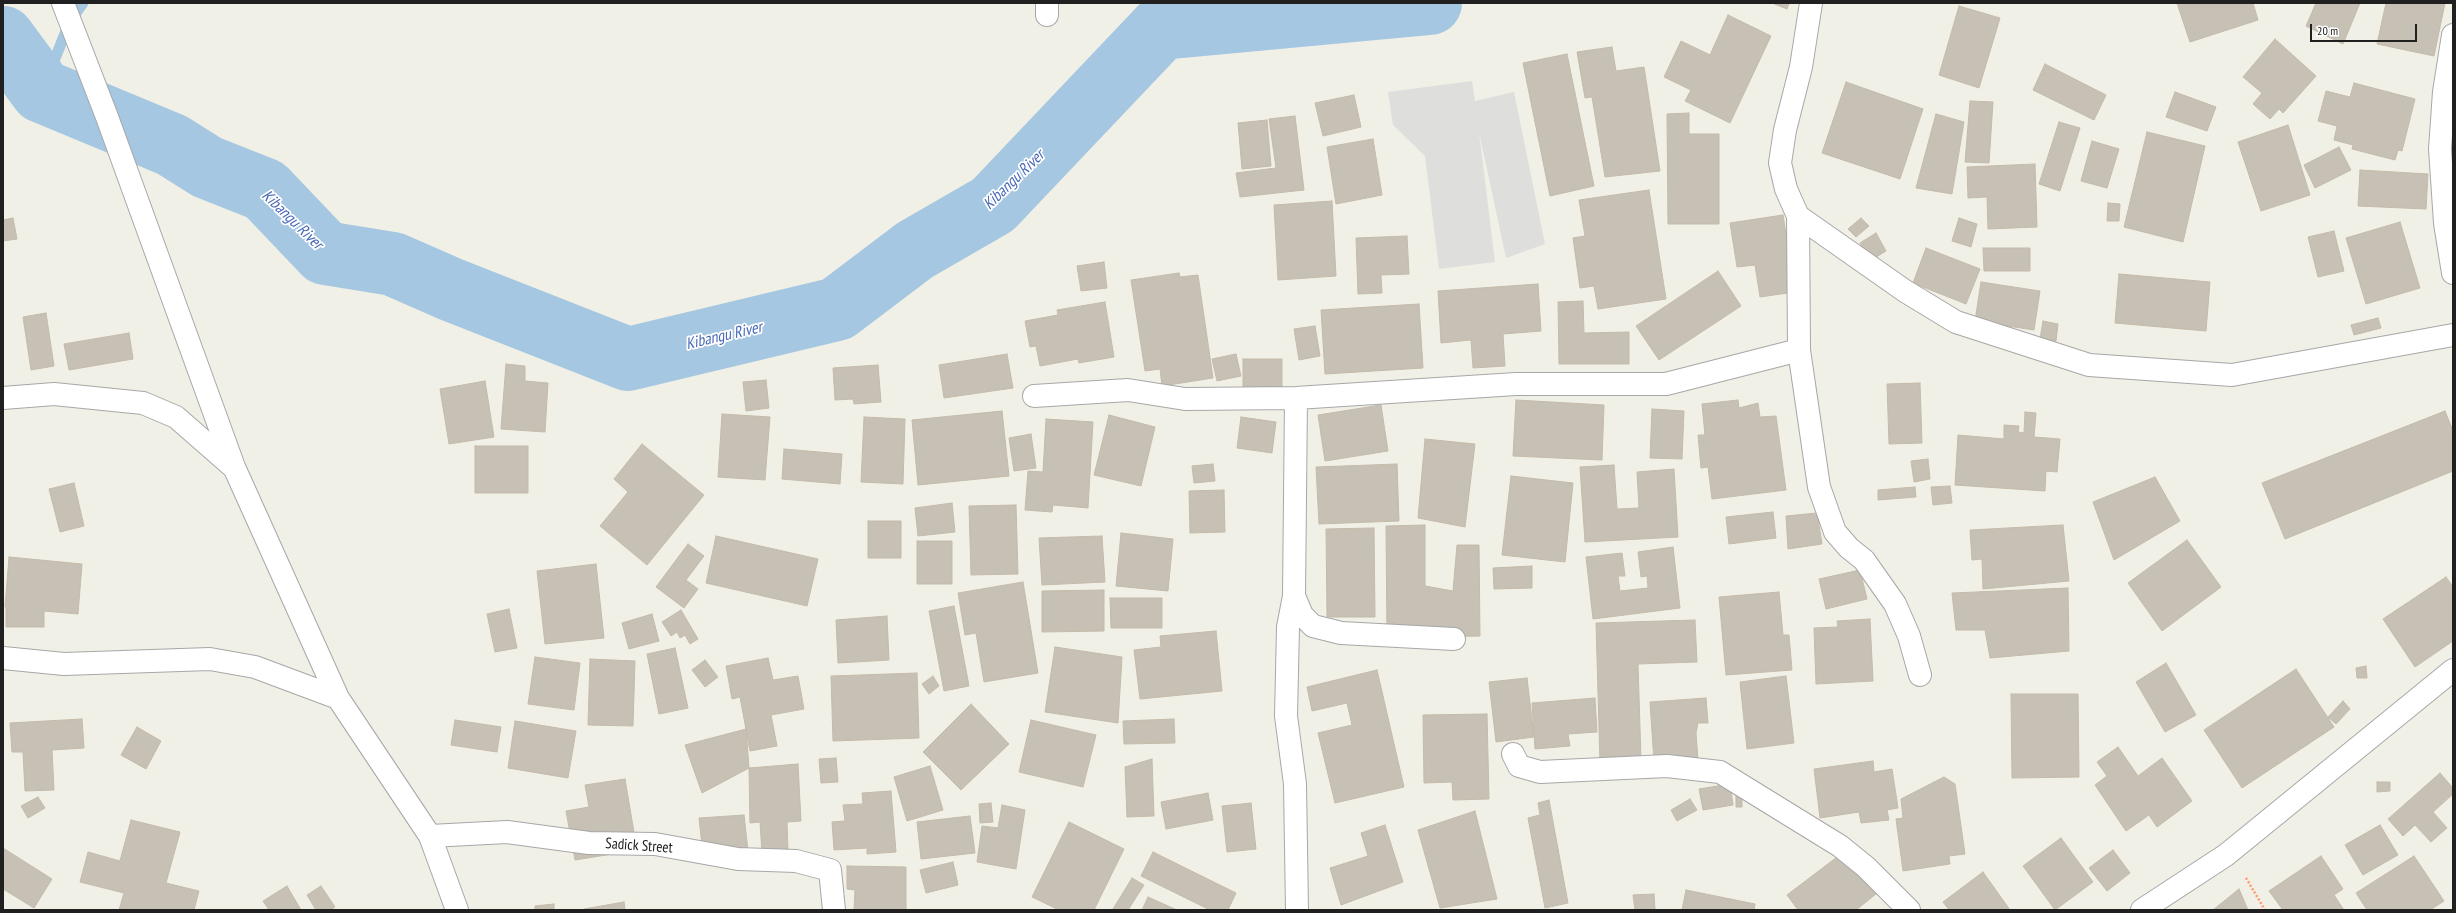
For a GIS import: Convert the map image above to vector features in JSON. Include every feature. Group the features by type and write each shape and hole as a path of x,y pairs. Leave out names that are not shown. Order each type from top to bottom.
{"street":[{"path":"63,3 107,117 234,467 338,698 430,836 456,910"},
{"path":"1811,3 1801,67 1785,130 1780,163 1786,189 1798,216 1799,350 1819,487 1835,532 1849,548 1864,560 1895,604 1909,636 1920,675"},
{"path":"2453,35 2444,92 2440,149 2445,223 2453,273"},
{"path":"1798,216 1905,291 1956,322 2089,365 2232,376 2453,334"},
{"path":"1034,396 1128,390 1184,399 1296,398 1516,384 1666,384 1799,350"},
{"path":"3,398 54,394 143,403 176,417 234,467"},
{"path":"1296,398 1294,596 1288,627 1286,716 1295,784 1297,910"},
{"path":"1294,596 1302,615 1313,626 1341,633 1454,639"},
{"path":"3,658 64,664 210,658 255,667 338,698"},
{"path":"2142,910 2226,855 2453,670"},
{"path":"1513,754 1519,766 1540,772 1667,766 1720,772 1840,846 1866,868 1909,910"},
{"name":"Sadick Street","path":"430,836 507,832 590,843 655,844 738,859 796,861 830,870 834,910"}],"path":[{"path":"2226,855 2244,874 2265,910"}],"shaded area":[{"path":"1472,81 1475,101 1514,92 1545,244 1506,258 1479,132 1495,262 1439,269 1425,156 1393,125 1388,92"}],"building":[{"path":"1772,3 1789,3 1787,9"},
{"path":"2177,3 2253,3 2258,20 2190,42"},
{"path":"2316,3 2360,3 2343,44 2306,26"},
{"path":"2386,3 2445,3 2434,56 2377,44"},
{"path":"1959,6 2000,18 1979,88 1939,75"},
{"path":"1728,15 1771,36 1730,123 1685,101 1691,90 1664,77 1681,41 1710,55"},
{"path":"2275,39 2316,76 2283,113 2279,109 2270,119 2253,104 2262,93 2243,77"},
{"path":"1612,47 1616,71 1644,67 1660,171 1605,177 1592,97 1585,98 1577,52"},
{"path":"1567,54 1594,186 1550,196 1523,63"},
{"path":"2045,64 2106,95 2094,120 2033,90"},
{"path":"1846,82 1923,109 1900,179 1822,153"},
{"path":"2354,83 2415,99 2402,151 2398,150 2395,160 2352,149 2353,145 2334,140 2337,126 2318,121 2326,91 2350,97"},
{"path":"2175,92 2216,107 2207,131 2166,117"},
{"path":"1354,95 1361,127 1323,136 1315,103"},
{"path":"1970,101 1993,102 1989,163 1965,162"},
{"path":"1689,113 1689,134 1719,134 1719,224 1668,224 1667,114"},
{"path":"1936,114 1964,122 1952,194 1916,188"},
{"path":"1295,116 1304,190 1240,197 1236,173 1276,168 1269,119"},
{"path":"1267,120 1271,166 1242,169 1238,123"},
{"path":"2059,122 2080,128 2060,191 2039,184"},
{"path":"2288,125 2310,195 2261,211 2238,142"},
{"path":"2147,132 2205,146 2183,242 2124,227"},
{"path":"1373,139 1382,195 1336,204 1327,147"},
{"path":"2092,141 2119,149 2107,188 2081,181"},
{"path":"2339,147 2351,170 2315,188 2304,165"},
{"path":"2035,164 2037,227 1988,229 1987,197 1968,198 1967,167"},
{"path":"2360,170 2428,174 2426,209 2358,206"},
{"path":"1649,190 1666,299 1598,309 1594,286 1580,288 1573,238 1585,236 1579,200"},
{"path":"1332,201 1336,276 1278,280 1274,205"},
{"path":"2108,203 2120,204 2119,221 2107,221"},
{"path":"1783,215 1795,292 1760,297 1755,265 1737,267 1730,223"},
{"path":"13,218 17,239 3,241 3,220"},
{"path":"1861,218 1869,226 1856,237 1848,229"},
{"path":"1959,218 1977,224 1971,247 1952,241"},
{"path":"2400,222 2420,288 2366,304 2346,238"},
{"path":"2334,231 2344,271 2318,277 2308,237"},
{"path":"1876,233 1886,251 1870,261 1860,243"},
{"path":"1407,236 1409,274 1381,275 1382,293 1358,294 1356,238"},
{"path":"1926,248 1980,269 1966,304 1913,283"},
{"path":"1983,248 2030,248 2030,271 1984,271"},
{"path":"1104,262 1107,288 1081,291 1077,266"},
{"path":"1718,271 1741,306 1659,360 1636,326"},
{"path":"1179,273 1180,277 1198,275 1213,378 1162,386 1160,369 1145,371 1131,280"},
{"path":"2119,274 2210,282 2206,331 2115,323"},
{"path":"1981,282 2040,291 2034,330 1975,321"},
{"path":"1538,284 1541,331 1503,334 1505,366 1473,368 1471,340 1441,343 1438,291"},
{"path":"1583,301 1584,333 1629,332 1629,364 1559,364 1558,302"},
{"path":"1105,302 1114,357 1079,363 1078,359 1040,366 1036,346 1030,347 1025,321 1058,315 1057,310"},
{"path":"1419,304 1423,368 1325,374 1321,310"},
{"path":"46,313 54,366 31,370 23,317"},
{"path":"2378,318 2381,328 2354,335 2351,325"},
{"path":"2043,321 2058,324 2056,341 2040,339"},
{"path":"1315,326 1320,356 1299,360 1294,329"},
{"path":"129,333 133,359 69,370 64,344"},
{"path":"1007,354 1013,388 944,398 939,365"},
{"path":"1236,354 1241,376 1217,381 1212,359"},
{"path":"1243,359 1282,359 1282,389 1243,389"},
{"path":"506,364 525,366 525,381 548,383 545,432 501,429"},
{"path":"878,365 881,402 854,404 853,399 835,400 833,368"},
{"path":"766,380 769,408 746,411 743,382"},
{"path":"485,381 494,437 449,444 440,389"},
{"path":"1920,383 1922,443 1889,444 1887,384"},
{"path":"1516,400 1604,405 1602,460 1513,456"},
{"path":"1738,400 1739,408 1758,403 1760,417 1776,416 1786,490 1712,499 1708,467 1701,468 1698,435 1705,435 1702,404"},
{"path":"1381,405 1388,451 1325,461 1318,415"},
{"path":"1652,409 1684,411 1682,459 1650,458"},
{"path":"1002,411 1009,476 918,485 912,420"},
{"path":"2445,411 2453,431 2453,471 2285,539 2262,483"},
{"path":"2025,412 2036,413 2034,437 2060,439 2057,472 2046,471 2045,491 1955,485 1958,435 2004,439 2004,425 2019,426 2018,432 2024,433"},
{"path":"722,414 770,417 765,480 718,477"},
{"path":"1109,415 1155,427 1141,486 1094,475"},
{"path":"864,417 905,419 903,484 861,482"},
{"path":"1241,417 1276,422 1272,453 1237,448"},
{"path":"1046,419 1093,422 1088,508 1053,505 1052,512 1025,510 1028,471 1043,472"},
{"path":"1031,434 1036,468 1014,471 1009,438"},
{"path":"1425,439 1475,444 1465,527 1418,518"},
{"path":"642,444 704,495 647,565 600,526 628,492 614,479"},
{"path":"475,446 528,446 528,493 475,493"},
{"path":"784,449 842,454 840,484 782,479"},
{"path":"1928,459 1930,479 1914,482 1911,461"},
{"path":"1213,464 1215,481 1194,483 1192,466"},
{"path":"1397,464 1399,521 1319,524 1316,467"},
{"path":"1614,465 1617,509 1639,508 1637,472 1674,469 1678,537 1585,542 1580,467"},
{"path":"1511,476 1573,483 1565,562 1502,555"},
{"path":"2155,477 2180,521 2114,560 2093,502"},
{"path":"74,483 84,526 60,532 49,489"},
{"path":"1950,486 1952,503 1933,505 1931,487"},
{"path":"1915,487 1916,497 1878,500 1878,490"},
{"path":"1224,490 1225,532 1190,533 1189,491"},
{"path":"952,503 955,532 918,536 915,508"},
{"path":"1016,505 1018,574 971,575 969,506"},
{"path":"1773,512 1776,538 1729,544 1726,517"},
{"path":"1817,513 1822,544 1788,549 1786,516"},
{"path":"868,521 901,521 901,558 868,558"},
{"path":"1425,525 1425,586 1453,591 1457,545 1479,545 1480,636 1387,638 1386,526"},
{"path":"2063,525 2069,581 1983,589 1982,559 1972,560 1970,530"},
{"path":"1374,528 1375,617 1327,617 1326,529"},
{"path":"1121,533 1173,539 1168,591 1116,586"},
{"path":"716,536 818,559 807,606 706,583"},
{"path":"1102,536 1105,582 1042,585 1039,538"},
{"path":"2187,540 2221,587 2162,631 2128,583"},
{"path":"917,541 952,541 952,584 917,584"},
{"path":"688,544 704,556 686,580 698,589 684,608 656,587"},
{"path":"1673,547 1680,608 1593,619 1586,557 1622,553 1625,576 1618,576 1620,591 1648,588 1647,576 1641,577 1638,552"},
{"path":"9,557 82,564 78,614 44,611 44,627 6,627 5,607"},
{"path":"596,564 604,638 545,644 537,571"},
{"path":"1532,566 1532,588 1494,589 1493,568"},
{"path":"1860,570 1867,599 1826,609 1819,579"},
{"path":"2446,577 2453,587 2453,641 2415,667 2383,619"},
{"path":"1023,582 1038,673 984,682 976,633 965,635 958,593"},
{"path":"2068,588 2069,651 1990,658 1985,630 1956,630 1952,593"},
{"path":"1104,590 1104,631 1042,632 1042,591"},
{"path":"1779,592 1783,635 1789,635 1792,670 1726,675 1719,597"},
{"path":"1110,598 1162,598 1162,628 1111,628"},
{"path":"954,606 969,686 944,691 929,611"},
{"path":"509,609 517,648 495,652 487,614"},
{"path":"681,610 698,639 690,644 685,635 680,638 677,632 671,636 662,622"},
{"path":"652,614 659,641 629,649 622,623"},
{"path":"887,616 889,660 838,663 836,620"},
{"path":"1870,619 1873,681 1816,684 1814,628 1838,627 1837,621"},
{"path":"1695,620 1697,662 1638,664 1641,760 1600,762 1596,623"},
{"path":"1216,631 1222,691 1140,699 1134,650 1161,647 1160,636"},
{"path":"1055,647 1122,657 1118,723 1045,712"},
{"path":"675,648 688,708 659,714 647,654"},
{"path":"535,657 580,663 574,710 528,704"},
{"path":"768,658 773,680 798,676 804,709 771,715 777,746 750,751 740,697 732,699 726,666"},
{"path":"590,659 635,661 633,726 588,725"},
{"path":"705,660 718,677 705,687 692,670"},
{"path":"2166,663 2196,715 2165,732 2136,682"},
{"path":"2366,666 2367,678 2357,678 2356,668"},
{"path":"2296,669 2334,727 2242,788 2204,730"},
{"path":"1377,670 1404,787 1335,803 1318,733 1352,725 1347,703 1312,711 1307,687"},
{"path":"917,673 919,738 833,741 831,676"},
{"path":"933,676 939,686 929,694 922,684"},
{"path":"1786,676 1794,743 1747,749 1740,682"},
{"path":"1527,678 1534,737 1496,742 1489,682"},
{"path":"2011,694 2078,694 2079,777 2012,778"},
{"path":"1595,698 1597,732 1568,734 1570,746 1535,749 1532,703"},
{"path":"1706,698 1708,723 1698,723 1696,733 1698,760 1654,762 1650,702"},
{"path":"2343,701 2350,709 2336,724 2328,717"},
{"path":"971,704 1009,744 961,790 923,752"},
{"path":"1487,714 1489,799 1453,800 1452,782 1424,783 1423,715"},
{"path":"82,719 84,748 52,750 54,790 25,791 23,752 12,752 10,723"},
{"path":"1174,719 1175,743 1124,744 1123,721"},
{"path":"455,720 501,727 497,752 451,745"},
{"path":"1031,720 1096,735 1083,787 1019,772"},
{"path":"515,721 576,731 568,778 508,768"},
{"path":"137,727 161,741 146,769 121,755"},
{"path":"746,729 749,768 702,793 685,745"},
{"path":"2118,747 2138,776 2162,758 2192,801 2157,827 2149,815 2126,831 2095,785 2107,776 2097,762"},
{"path":"836,758 838,782 821,783 819,759"},
{"path":"1152,759 1154,816 1127,817 1125,767"},
{"path":"1873,761 1874,772 1892,769 1898,808 1887,810 1889,820 1861,823 1859,812 1820,818 1814,769"},
{"path":"798,764 801,821 787,822 788,851 762,853 760,822 750,823 749,768"},
{"path":"930,766 943,810 907,821 894,777"},
{"path":"2440,773 2453,788 2453,794 2433,812 2447,828 2431,842 2415,825 2403,836 2388,819"},
{"path":"1944,777 1955,784 1965,854 1949,856 1950,864 1903,871 1896,819 1903,818 1901,799"},
{"path":"625,779 637,850 575,860 566,811 589,807 585,785"},
{"path":"2377,782 2390,782 2390,791 2377,792"},
{"path":"1730,784 1733,805 1703,810 1699,789"},
{"path":"1742,788 1742,807 1736,807 1736,789"},
{"path":"891,791 896,852 867,854 867,848 834,850 832,822 845,821 843,805 863,804 862,793"},
{"path":"1208,793 1213,820 1166,829 1161,802"},
{"path":"38,797 45,808 28,818 21,806"},
{"path":"1690,799 1697,810 1677,821 1671,810"},
{"path":"1549,800 1568,903 1545,908 1528,818 1540,815 1538,803"},
{"path":"991,803 993,822 980,823 979,804"},
{"path":"1251,803 1256,849 1227,852 1222,806"},
{"path":"1002,805 1025,810 1016,869 977,862 982,826 998,828"},
{"path":"1475,811 1497,899 1440,908 1418,830"},
{"path":"744,815 749,860 704,864 699,818"},
{"path":"970,816 975,853 921,859 917,822"},
{"path":"131,820 180,832 166,883 199,891 194,910 119,910 124,893 80,882 88,852 120,861"},
{"path":"1069,822 1124,849 1094,910 1059,910 1032,897"},
{"path":"1385,825 1403,882 1341,905 1330,868 1368,856 1361,833"},
{"path":"2380,825 2398,855 2363,875 2345,845"},
{"path":"2061,838 2093,882 2055,910 2023,866"},
{"path":"3,848 52,879 34,908 3,889"},
{"path":"2113,850 2130,873 2107,891 2089,868"},
{"path":"1845,851 1876,894 1856,910 1798,910 1787,895"},
{"path":"1153,852 1236,893 1228,910 1210,910 1141,876"},
{"path":"2321,856 2343,889 2334,895 2344,910 2283,910 2269,891"},
{"path":"2414,856 2444,901 2430,910 2367,910 2356,893"},
{"path":"953,862 958,885 926,893 920,870"},
{"path":"847,866 906,867 906,910 854,910 855,890 847,889"},
{"path":"1983,872 2010,910 1949,910 1943,902"},
{"path":"1132,878 1144,885 1128,910 1113,909"},
{"path":"287,886 301,910 269,910 263,901"},
{"path":"321,886 335,907 330,910 316,910 307,895"},
{"path":"2239,889 2248,910 2213,910"},
{"path":"1686,890 1755,904 1754,910 1682,910"},
{"path":"1654,894 1655,910 1635,910 1633,895"},
{"path":"1148,897 1177,910 1142,910"},
{"path":"624,902 625,910 584,909"},
{"path":"554,904 554,910 535,910 535,906"}],"waterway":[{"path":"42,91 70,21 83,3"},
{"name":"Kibangu River","path":"3,38 42,91 172,145 207,167 265,190 325,253 393,264 450,289 628,359 837,309 915,250 993,205 1161,28 1430,3"}]}
